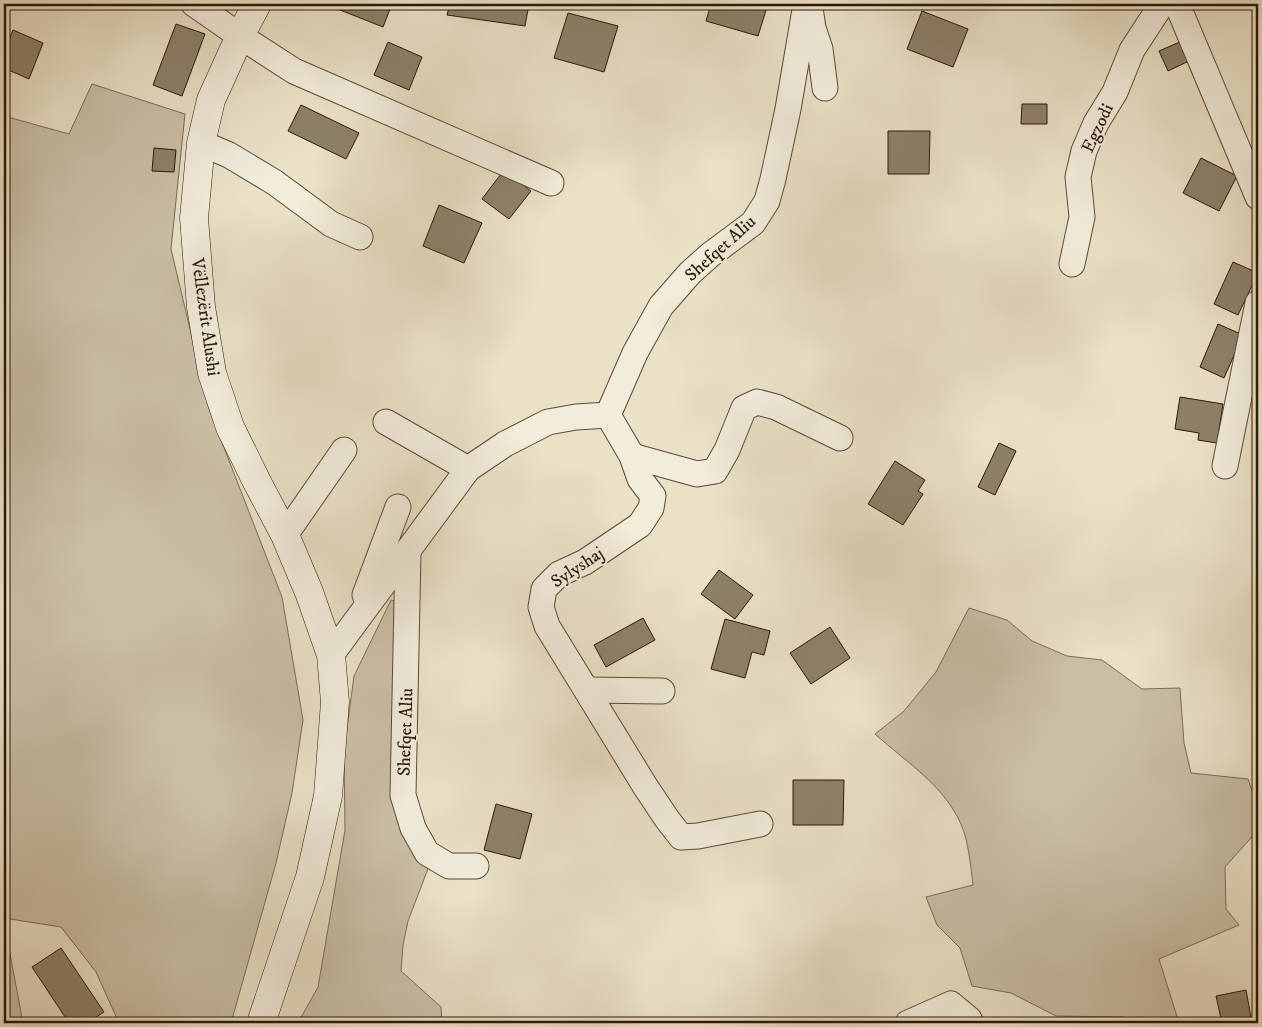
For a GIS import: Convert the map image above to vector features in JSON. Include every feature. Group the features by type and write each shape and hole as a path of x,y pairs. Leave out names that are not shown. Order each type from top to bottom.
{"main road":[{"name":"Vëllezërit Alushi","path":"257,4 240,36 211,100 201,143 194,218 201,307 212,373 230,427 256,482 285,535 309,592 331,655 335,702 328,796 310,877 261,1023"}],"street":[{"path":"194,4 294,71 551,183"},
{"name":"Shefqet Aliu","path":"808,4 820,49 825,88"},
{"name":"Shefqet Aliu","path":"608,415 635,353 661,306 690,273 710,255 753,223 767,201 788,108 808,4"},
{"name":"Egzodi","path":"1072,264 1082,217 1078,177 1084,151 1096,123 1115,92 1132,50 1162,4"},
{"path":"1177,4 1258,198"},
{"path":"201,143 229,155 274,182 331,224 360,237"},
{"path":"1225,466 1258,303"},
{"path":"632,456 697,474 715,471 727,450 744,408 757,402 776,407 840,438"},
{"path":"331,655 468,470 505,444 548,422 576,417 608,415"},
{"name":"Sylyshaj","path":"608,415 632,456 640,479 654,496 651,508 640,525 585,562 559,574 544,588 541,608 547,626 662,813 681,836 698,836 760,824"},
{"path":"386,422 468,470"},
{"path":"285,535 344,450"},
{"path":"357,619 398,507"},
{"name":"Shefqet Aliu","path":"408,552 403,795 413,828 427,853 449,866 476,866"},
{"path":"587,690 662,691"},
{"path":"908,1023 951,1004 969,1019 971,1023"}],"shaded area":[{"path":"92,84 185,114 171,249 209,409 282,597 303,720 292,793 276,863 231,1023 119,1023 96,972 61,927 4,918 4,116 69,134"},
{"path":"391,600 406,604 399,797 431,861 408,921 403,945 401,971 441,1007 442,1023 298,1023 318,987 345,830 344,751 354,676"},
{"path":"969,608 1007,620 1032,641 1067,656 1102,660 1142,689 1180,688 1184,743 1191,773 1248,779 1258,809 1258,830 1225,867 1226,909 1239,925 1159,959 1179,1023 1146,1023 1123,1017 1056,1016 1011,993 972,986 960,948 937,925 926,897 973,885 969,851 964,832 957,816 938,789 875,734 904,711 936,672"},
{"path":"4,922 23,1023 4,1023"}],"building":[{"path":"331,4 392,4 383,27 330,6"},
{"path":"450,4 529,4 525,26 447,15"},
{"path":"711,4 768,4 758,36 706,21"},
{"path":"922,11 968,29 953,67 907,49"},
{"path":"568,13 618,26 604,72 554,58"},
{"path":"176,24 205,34 182,96 153,85"},
{"path":"13,30 43,43 29,79 4,68 4,52"},
{"path":"1182,41 1191,60 1168,71 1159,51"},
{"path":"388,42 422,57 409,90 374,75"},
{"path":"1022,104 1047,104 1047,124 1021,124"},
{"path":"301,105 359,133 346,159 288,131"},
{"path":"888,131 930,131 929,174 888,174"},
{"path":"154,148 176,150 174,172 152,171"},
{"path":"1201,158 1237,176 1219,211 1183,193"},
{"path":"504,170 531,191 509,219 482,199"},
{"path":"439,205 482,223 464,263 423,246"},
{"path":"1233,262 1258,273 1238,315 1214,304"},
{"path":"1218,324 1243,335 1224,378 1200,367"},
{"path":"1180,397 1223,404 1217,443 1198,440 1199,433 1175,429"},
{"path":"999,443 1016,451 995,495 978,487"},
{"path":"895,461 925,480 918,491 923,494 903,525 868,504"},
{"path":"719,570 753,595 735,619 701,594"},
{"path":"643,618 655,640 606,667 594,645"},
{"path":"725,619 770,631 764,655 752,652 745,678 711,669"},
{"path":"830,627 850,658 811,684 790,653"},
{"path":"793,780 844,780 843,825 793,825"},
{"path":"496,804 532,814 520,859 484,850"},
{"path":"61,948 104,1012 87,1023 69,1023 32,967"},
{"path":"1246,990 1252,1023 1222,1023 1216,996"}]}
